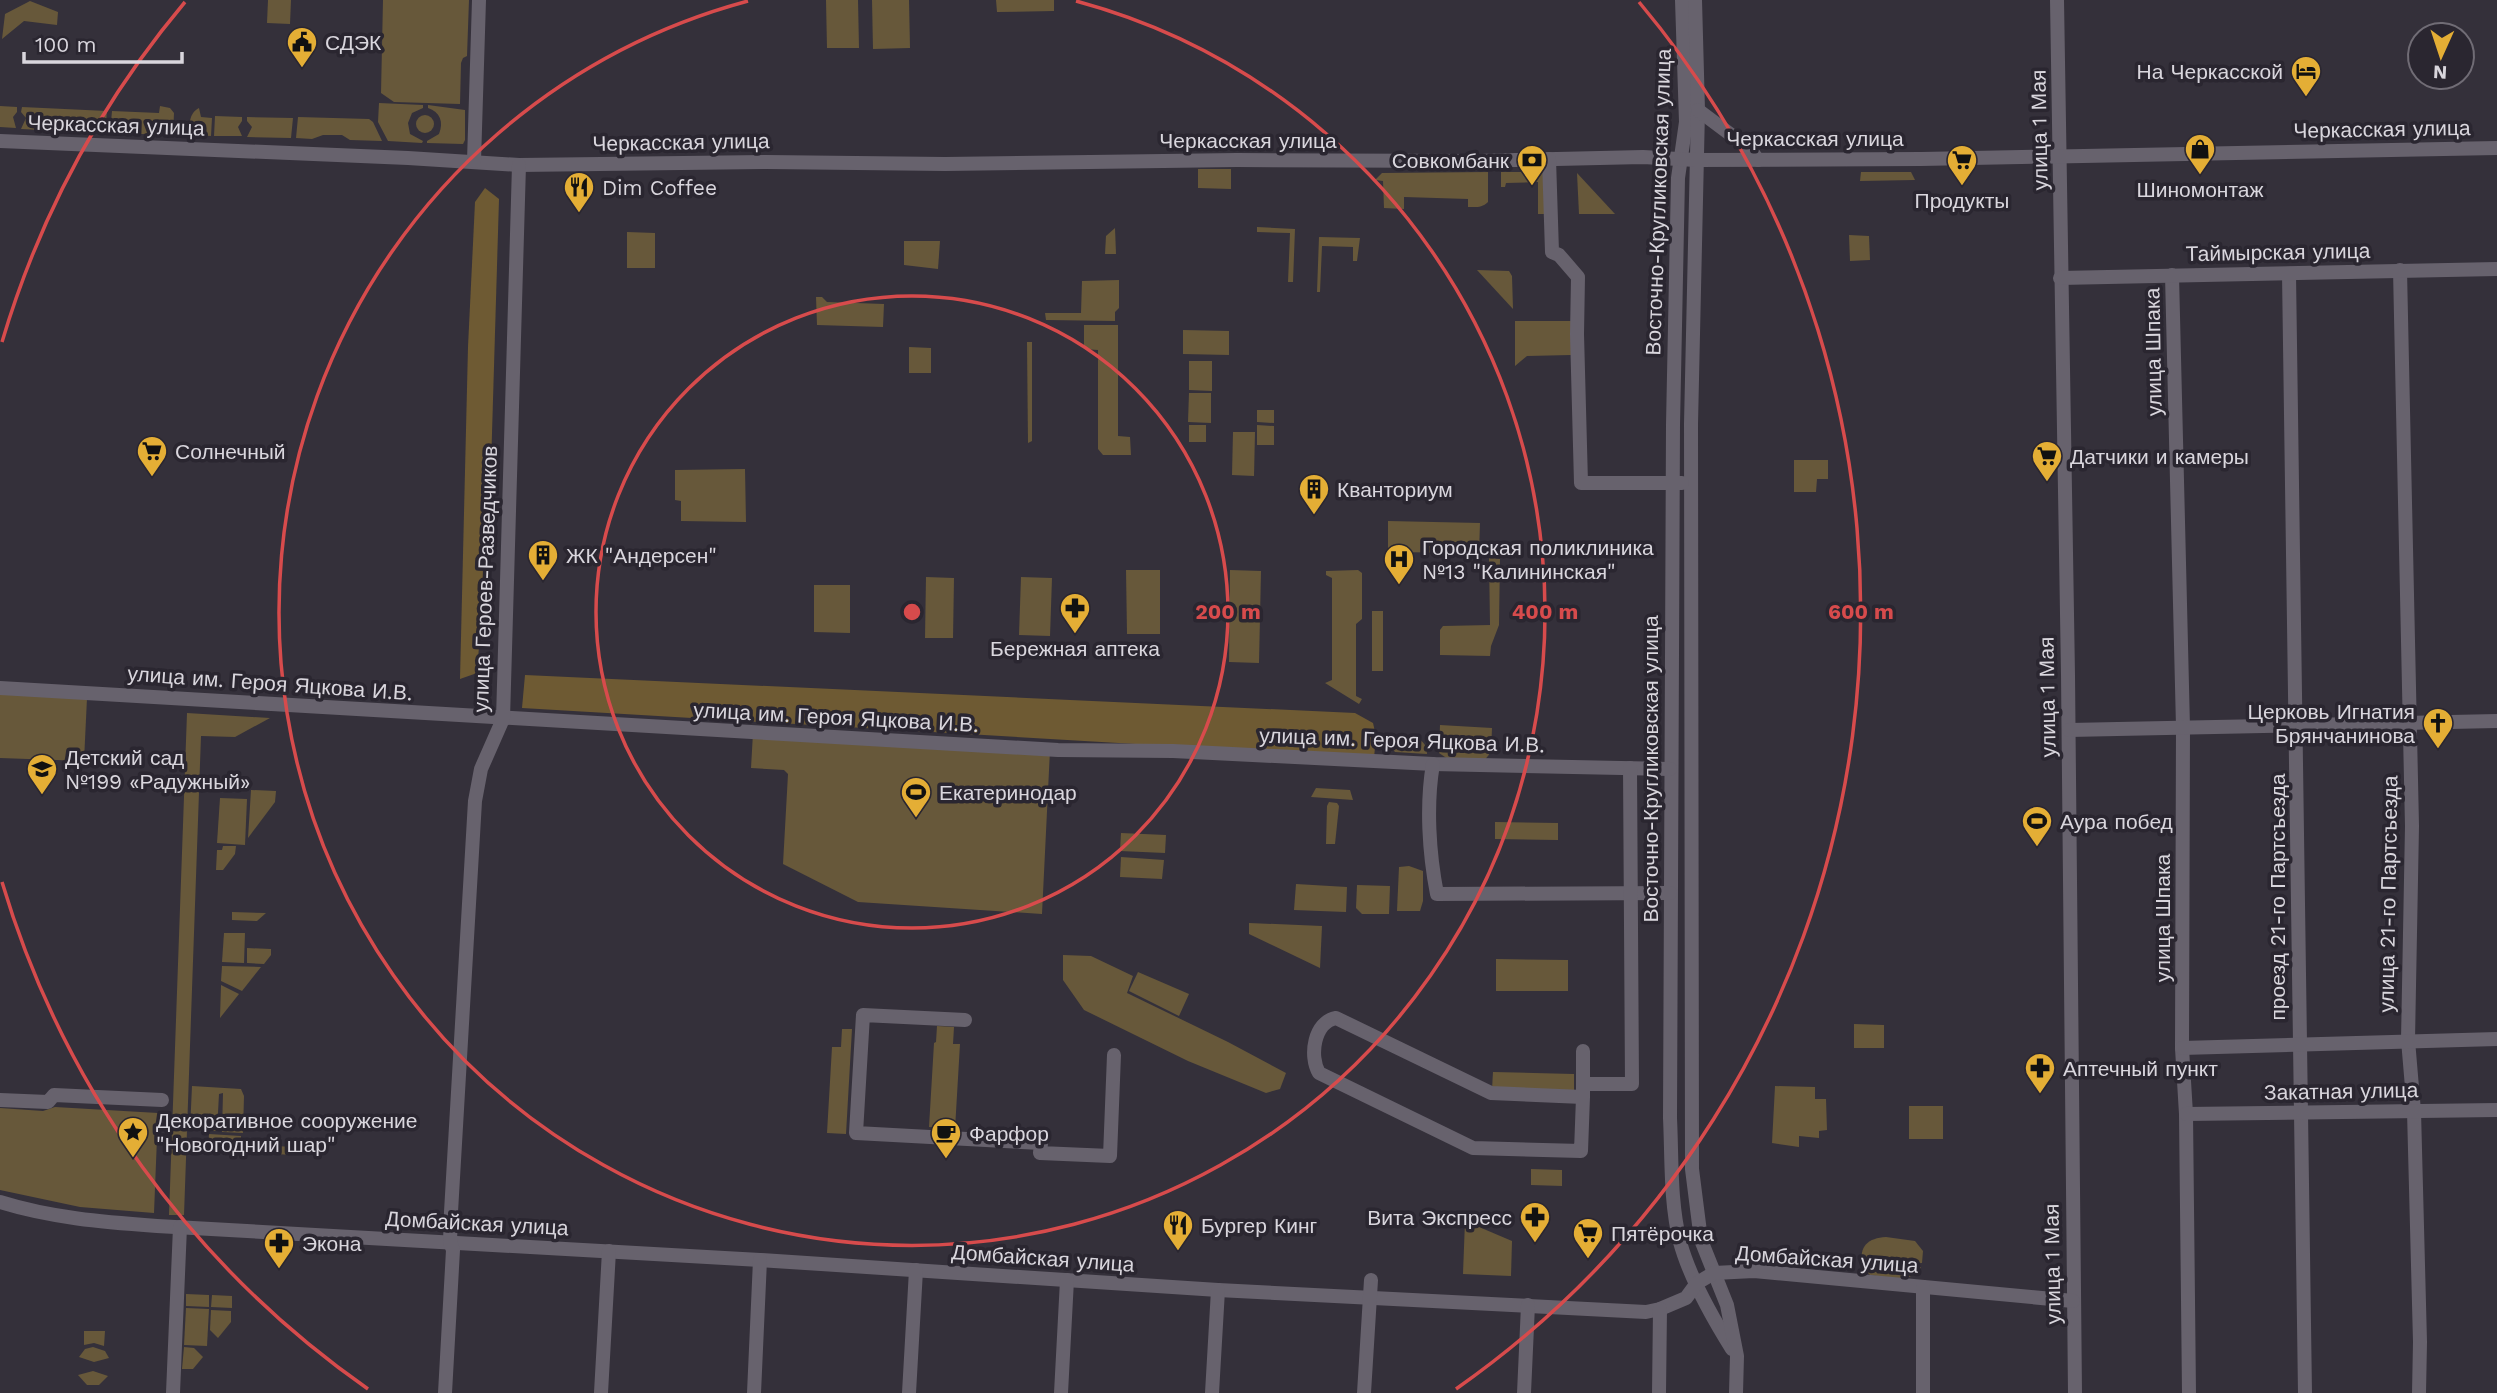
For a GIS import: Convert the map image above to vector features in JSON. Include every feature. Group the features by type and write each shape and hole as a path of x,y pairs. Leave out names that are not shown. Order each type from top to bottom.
{"street":[{"path":"474,161 479,0"},
{"name":"Восточно-Кругликовская улица","path":"1682,0 1686,122 1679,159 1672,483 1672,1169 1676,1223 1681,1244 1709,1313 1737,1356"},
{"name":"Восточно-Кругликовская улица","path":"1695,0 1698,110 1691,483 1692,1169 1699,1230 1726,1300 1737,1356 1736,1393"},
{"name":"улица 1 Мая","path":"2057,0 2069,730 2075,1393"},
{"path":"1698,110 1750,149 1758,160"},
{"name":"Черкасская улица","path":"0,141 519,165 1758,160 2497,148"},
{"path":"1549,159 1552,252 1559,255 1578,277 1581,483 1691,483"},
{"name":"улица Героев-Разведчиков","path":"445,1393 453,1250 450,1242 475,801 481,769 503,719 519,165"},
{"name":"Таймырская улица","path":"2060,278 2497,269"},
{"name":"улица 21-го Партсъезда","path":"2400,270 2412,826 2408,1041 2414,1111 2419,1393"},
{"name":"проезд 21-го Партсъезда","path":"2289,274 2305,1393"},
{"name":"улица Шпака","path":"2172,275 2183,727 2182,1048 2186,1114 2189,1393"},
{"name":"улица им. Героя Яцкова И.В.","path":"0,688 1058,750 1173,751 1433,764 1670,769"},
{"path":"2069,730 2497,721"},
{"path":"1433,764 1430,786 1431,862 1437,894 1670,893"},
{"path":"1583,1051 1583,1091 1581,1151 1473,1148 1319,1073 1314,1060 1317,1033 1321,1025 1336,1018 1491,1093 1583,1091 1632,1084 1630,768"},
{"path":"965,1020 863,1015 856,1133 1041,1143 1040,1153 1110,1156 1114,1055"},
{"path":"2182,1048 2497,1039"},
{"path":"0,1100 48,1102 54,1095 162,1100"},
{"name":"Закатная улица","path":"2186,1114 2497,1110"},
{"path":"1672,1169 1692,1169"},
{"name":"Домбайская улица","path":"0,1202 25,1210 74,1219 180,1227 760,1260 1218,1290 1646,1312 1686,1298 1697,1283 1714,1273 1754,1271 2073,1301"},
{"path":"173,1393 180,1227"},
{"path":"601,1393 609,1251"},
{"path":"754,1393 760,1260"},
{"path":"909,1393 916,1270"},
{"path":"1726,1300 1731,1287 1740,1278 1754,1271"},
{"path":"1061,1393 1067,1280"},
{"path":"1364,1393 1371,1280"},
{"path":"1923,1287 1923,1393"},
{"path":"1212,1393 1218,1290"},
{"path":"1524,1393 1528,1305"},
{"path":"1659,1393 1660,1309"}],"shaded area":[{"path":"268,0 291,0 290,24 267,23"},
{"path":"383,0 469,0 467,56 461,63 460,104 394,102 381,93"},
{"path":"826,0 858,0 859,48 827,48"},
{"path":"872,0 909,0 910,48 873,49"},
{"path":"996,0 1054,0 1054,11 997,12"},
{"path":"30,1 58,12 57,25 24,21 2,39 5,14"},
{"path":"379,103 423,105 423,108 412,113 408,123 410,134 423,141 422,143 388,141 378,122"},
{"path":"428,105 465,110 463,144 427,143 439,134 441,125 440,118"},
{"path":"0,106 17,107 13,117 16,128 0,127"},
{"path":"160,106 170,108 174,113 173,135 110,133 112,111 159,113"},
{"path":"22,107 107,111 105,133 21,129 26,118 21,112"},
{"path":"199,108 201,117 212,118 211,136 192,135 190,120"},
{"path":"421,115 429,115 434,124 432,131 421,133 416,128 416,120"},
{"path":"215,116 242,117 238,127 242,136 214,136"},
{"path":"247,117 293,118 291,138 247,137 252,127"},
{"path":"298,117 369,119 382,141 350,140 342,135 296,138"},
{"path":"1198,169 1231,169 1231,189 1198,188"},
{"path":"1488,172 1488,202 1476,207 1468,207 1468,199 1404,197 1404,209 1384,208 1383,181 1375,180 1382,173"},
{"path":"1501,172 1544,172 1545,214 1538,214 1538,182 1506,183 1505,187 1501,187"},
{"path":"1861,172 1911,172 1915,180 1860,181"},
{"path":"1577,173 1615,214 1579,214"},
{"path":"485,188 499,199 490,500 477,673 460,679 468,347 475,202"},
{"path":"1257,227 1295,229 1293,282 1288,282 1290,233 1257,232"},
{"path":"1115,228 1116,254 1105,254 1106,236"},
{"path":"627,232 655,233 655,268 627,268"},
{"path":"1849,235 1869,236 1870,260 1850,261"},
{"path":"1319,237 1360,238 1357,261 1353,261 1353,247 1322,246 1320,292 1317,292"},
{"path":"904,241 940,241 938,269 904,265"},
{"path":"1477,270 1509,271 1512,276 1513,309"},
{"path":"1119,280 1119,308 1115,312 1115,321 1046,320 1045,313 1081,313 1082,281"},
{"path":"816,297 822,297 827,302 884,304 883,327 817,325"},
{"path":"1515,321 1574,321 1571,355 1527,356 1515,366"},
{"path":"1084,325 1118,325 1118,436 1130,437 1131,455 1103,455 1098,449 1098,350 1084,349"},
{"path":"1183,330 1229,331 1229,355 1183,354"},
{"path":"1027,342 1032,342 1032,441 1028,443"},
{"path":"909,347 931,348 931,373 909,373"},
{"path":"1189,361 1212,361 1212,391 1189,390"},
{"path":"1189,393 1211,393 1211,423 1188,422"},
{"path":"1257,410 1274,410 1274,423 1257,422"},
{"path":"1189,425 1206,425 1206,442 1189,442"},
{"path":"1257,425 1274,426 1274,445 1257,445"},
{"path":"1233,432 1255,432 1254,476 1232,475"},
{"path":"1794,460 1828,460 1828,479 1817,479 1816,492 1794,492"},
{"path":"745,469 746,522 681,521 681,501 675,500 675,470"},
{"path":"1388,521 1480,523 1479,553 1388,552"},
{"path":"1489,558 1500,559 1499,625 1490,656 1440,655 1440,630 1443,626 1490,625"},
{"path":"1126,570 1160,570 1160,634 1127,634"},
{"path":"1230,570 1261,571 1259,663 1229,662"},
{"path":"1358,570 1362,573 1362,619 1356,624 1356,696 1362,699 1359,704 1325,683 1332,680 1332,578 1326,575 1326,571"},
{"path":"926,577 954,578 953,638 925,638"},
{"path":"1021,577 1052,578 1050,636 1019,635"},
{"path":"814,585 850,585 850,633 814,632"},
{"path":"1372,611 1383,611 1383,671 1372,671"},
{"path":"525,675 1355,713 1373,723 1376,736 1374,758 522,708"},
{"path":"0,692 87,698 84,761 0,758"},
{"path":"187,713 270,718 235,737 201,736 184,1215 169,1215"},
{"path":"1440,725 1492,728 1491,752 1484,761 1448,759 1439,753"},
{"name":"Екатеринодар","path":"753,733 1050,750 1042,914 858,902 783,864 788,774 784,770 751,768"},
{"path":"1412,735 1423,742 1427,754 1395,752 1392,743 1400,736"},
{"path":"1316,788 1350,790 1353,800 1311,797"},
{"path":"251,790 276,791 275,802 248,838"},
{"path":"220,798 247,799 245,845 217,843"},
{"path":"1329,802 1339,806 1335,844 1326,844"},
{"path":"1495,822 1558,823 1558,840 1495,839"},
{"path":"1121,833 1166,835 1165,853 1120,851"},
{"path":"223,846 236,846 235,854 223,870 216,870 217,850 222,850"},
{"path":"1121,857 1164,860 1162,879 1120,877"},
{"path":"1409,866 1423,871 1423,901 1420,911 1397,911 1399,867"},
{"path":"1296,884 1347,887 1346,912 1294,910"},
{"path":"1357,885 1390,886 1389,914 1362,914 1356,908"},
{"path":"232,912 266,913 257,921 232,920"},
{"path":"1249,923 1322,926 1320,968 1249,934"},
{"path":"224,933 245,933 244,963 222,962"},
{"path":"247,948 271,949 271,955 264,964 247,963"},
{"path":"1063,955 1091,956 1133,976 1127,993 1286,1073 1280,1089 1266,1093 1188,1061 1084,1010 1063,980"},
{"path":"1496,959 1568,960 1568,991 1496,991"},
{"path":"222,966 261,967 242,991 221,981"},
{"path":"1138,972 1189,994 1179,1016 1129,991"},
{"path":"221,985 239,994 220,1018"},
{"path":"1854,1024 1884,1025 1884,1048 1854,1048"},
{"path":"937,1026 954,1027 953,1044 960,1044 955,1129 929,1127"},
{"path":"842,1029 852,1029 846,1134 827,1133 832,1047 841,1047"},
{"path":"1493,1072 1574,1074 1574,1092 1492,1089"},
{"path":"192,1086 241,1089 244,1096 243,1133 222,1132 223,1093 219,1094 217,1131 190,1130"},
{"path":"1775,1086 1815,1087 1815,1099 1826,1099 1827,1130 1819,1131 1819,1138 1799,1136 1799,1147 1772,1143"},
{"path":"1909,1106 1943,1106 1943,1139 1909,1139"},
{"path":"55,1107 158,1113 154,1213 80,1207 0,1190 0,1108 43,1111"},
{"path":"209,1134 241,1136 241,1151 208,1149"},
{"path":"259,1145 293,1147 293,1155 258,1153"},
{"path":"1531,1169 1562,1170 1562,1186 1531,1185"},
{"path":"1465,1221 1512,1241 1511,1276 1463,1274"},
{"path":"1886,1237 1915,1241 1923,1251 1922,1263 1862,1265 1861,1258 1866,1244"},
{"path":"1921,1267 1916,1273 1905,1278 1870,1275 1864,1269"},
{"path":"186,1294 209,1295 209,1307 186,1306"},
{"path":"212,1295 232,1296 232,1308 211,1307"},
{"path":"186,1308 209,1309 207,1346 184,1345"},
{"path":"211,1310 231,1311 231,1322 218,1338 210,1330"},
{"path":"84,1331 105,1331 104,1346 94,1343 84,1345"},
{"path":"93,1347 105,1351 109,1358 94,1362 79,1357 85,1349"},
{"path":"184,1347 194,1348 203,1357 193,1369 182,1369"},
{"path":"93,1371 108,1376 99,1385 87,1385 78,1375"}],"place":[{"name":"СДЭК","path":"302,69"},
{"name":"На Черкасской","path":"2306,98"},
{"name":"Шиномонтаж","path":"2200,176"},
{"name":"Совкомбанк","path":"1532,187"},
{"name":"Продукты","path":"1962,187"},
{"name":"Dim Coffee","path":"579,214"},
{"name":"Солнечный","path":"152,478"},
{"name":"Датчики и камеры","path":"2047,483"},
{"name":"Кванториум","path":"1314,516"},
{"name":"ЖК \"Андерсен\"","path":"543,582"},
{"name":"Городская поликлиника №13 \"Калининская\"","path":"1399,586"},
{"name":"Бережная аптека","path":"1075,635"},
{"name":"Церковь Игнатия Брянчанинова","path":"2438,750"},
{"name":"Детский сад №199 «Радужный»","path":"42,796"},
{"name":"Екатеринодар","path":"916,819"},
{"name":"Аура побед","path":"2037,848"},
{"name":"Аптечный пункт","path":"2040,1095"},
{"name":"Декоративное сооружение \"Новогодний шар\"","path":"133,1159"},
{"name":"Фарфор","path":"946,1160"},
{"name":"Вита Экспресс","path":"1535,1244"},
{"name":"Бургер Кинг","path":"1178,1252"},
{"name":"Пятёрочка","path":"1588,1260"},
{"name":"Экона","path":"279,1270"}]}
